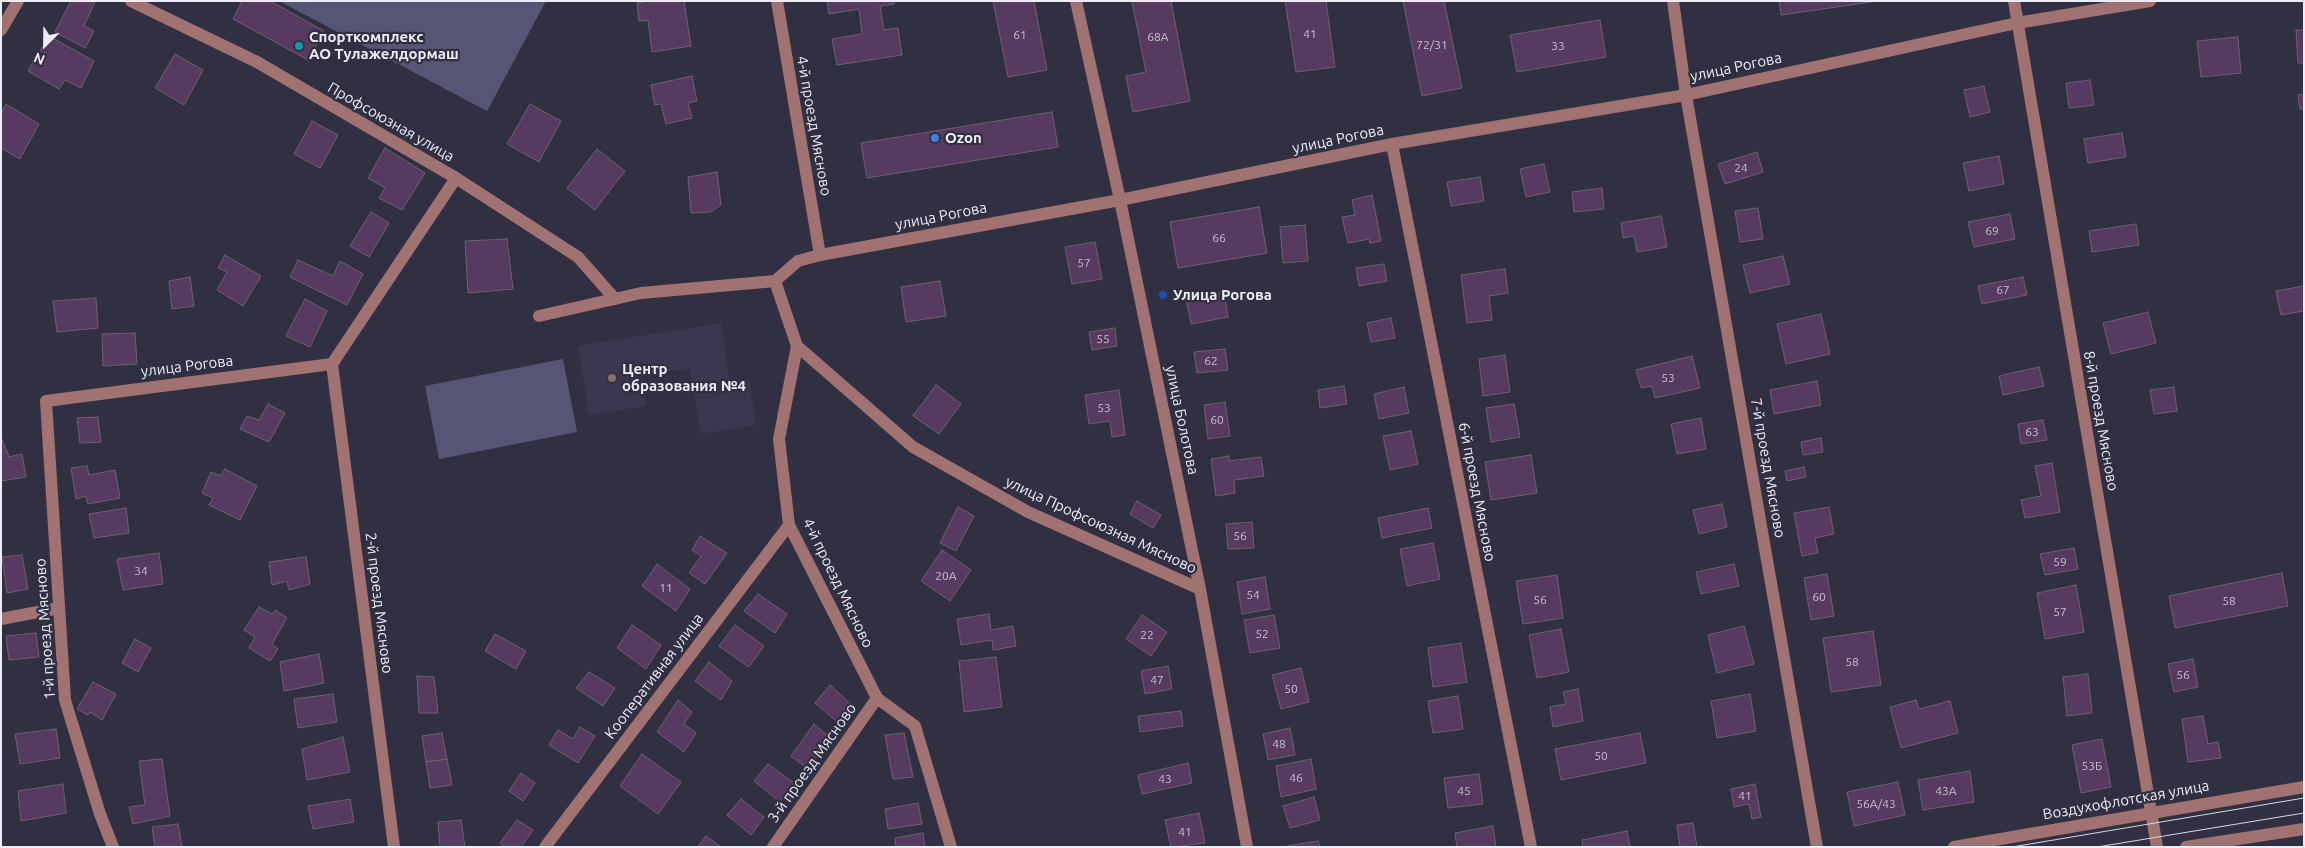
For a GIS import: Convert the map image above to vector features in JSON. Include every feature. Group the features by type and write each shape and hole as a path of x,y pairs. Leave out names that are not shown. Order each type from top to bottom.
{"street":[{"path":"1,30 18,1"},
{"name":"Профсоюзная улица","path":"131,1 257,62 456,178 578,257 615,299"},
{"name":"4-й проезд Мясново","path":"777,1 820,255"},
{"name":"улица Болотова","path":"1076,1 1120,200 1200,589 1247,847"},
{"name":"7-й проезд Мясново","path":"1673,1 1686,95 1818,847"},
{"name":"8-й проезд Мясново","path":"2014,1 2157,847"},
{"name":"улица Рогова","path":"775,281 798,261 820,255 1120,200 1392,144 1686,95 2017,23 2150,1"},
{"name":"6-й проезд Мясново","path":"1392,144 1531,847"},
{"path":"332,364 456,178"},
{"path":"539,316 641,293 775,281"},
{"name":"4-й проезд Мясново","path":"775,281 797,346 779,439 789,525 878,698 915,726 951,847"},
{"name":"улица Профсоюзная Мясново","path":"797,346 913,447 1028,512 1200,589"},
{"name":"улица Рогова","path":"46,401 332,364"},
{"name":"2-й проезд Мясново","path":"332,364 394,847"},
{"name":"1-й проезд Мясново","path":"46,401 65,700 100,814 113,847"},
{"name":"Кооперативная улица","path":"545,847 789,525"},
{"path":"1,619 59,608"},
{"name":"3-й проезд Мясново","path":"773,847 878,698"},
{"name":"Воздухофлотская улица","path":"1954,847 2304,787"},
{"path":"2186,847 2304,829"}],"shaded area":[{"path":"279,1 546,1 487,111"},
{"name":"Центр образования №4","path":"721,323 730,382 749,379 756,425 701,434 690,368 641,376 646,406 589,415 578,346"},
{"path":"563,359 577,432 439,459 425,386"}],"building":[{"path":"71,1 95,2 84,26 94,31 85,48 55,32"},
{"name":"Спорткомплекс АО Тулажелдормаш","path":"242,1 270,1 324,31 308,60 233,19"},
{"path":"684,1 691,46 652,52 648,20 639,21 637,3"},
{"path":"827,1 894,1 894,4 880,6 884,30 898,28 902,55 837,65 832,39 862,34 859,9 829,14"},
{"path":"993,1 1034,1 1047,70 1008,77"},
{"path":"1132,1 1171,1 1190,101 1133,112 1126,76 1146,72"},
{"path":"1285,1 1326,1 1335,67 1296,72"},
{"path":"1403,1 1444,1 1462,88 1422,96"},
{"path":"1779,1 1878,1 1781,15"},
{"path":"1600,20 1606,57 1517,72 1510,35"},
{"path":"2296,30 2304,30 2304,63 2298,63"},
{"path":"49,36 94,61 81,88 65,80 59,89 28,71"},
{"path":"2238,37 2241,73 2201,77 2197,41"},
{"path":"175,54 203,70 184,105 155,88"},
{"path":"692,76 697,101 688,103 692,118 666,124 661,104 655,105 651,85"},
{"path":"2090,80 2094,105 2069,108 2066,83"},
{"path":"1984,86 1990,112 1970,117 1964,90"},
{"path":"2304,94 2304,109 2300,109 2298,95"},
{"path":"6,104 39,124 20,159 1,148 1,113"},
{"path":"530,104 561,121 539,162 507,144"},
{"path":"1052,112 1058,147 867,178 861,143"},
{"path":"312,121 338,135 320,168 294,154"},
{"path":"2122,133 2126,157 2088,163 2084,139"},
{"path":"385,148 425,173 402,210 379,198 385,188 368,178"},
{"path":"597,149 625,171 595,210 567,188"},
{"path":"1757,152 1763,172 1725,184 1718,164"},
{"path":"1999,156 2004,184 1969,191 1963,163"},
{"path":"1544,164 1550,192 1526,197 1520,169"},
{"path":"717,172 721,205 710,212 691,213 688,177"},
{"path":"1480,177 1484,201 1451,206 1447,182"},
{"path":"1602,188 1604,209 1574,212 1572,192"},
{"path":"1372,195 1381,241 1370,243 1369,239 1348,243 1342,217 1355,215 1352,200"},
{"path":"1259,207 1267,253 1178,268 1170,222"},
{"path":"1758,208 1763,239 1740,242 1735,211"},
{"path":"371,212 389,223 369,257 350,246"},
{"path":"2010,214 2015,239 1974,247 1968,222"},
{"path":"1661,216 1667,247 1637,252 1634,236 1623,238 1621,223"},
{"path":"2136,224 2139,245 2092,252 2089,231"},
{"path":"1305,225 1308,261 1283,263 1280,227"},
{"path":"507,239 513,289 468,293 465,241"},
{"path":"1095,242 1102,279 1072,284 1065,247"},
{"path":"225,255 261,276 243,306 217,290 227,272 218,268"},
{"path":"1783,256 1790,284 1750,293 1743,265"},
{"path":"298,260 333,276 340,261 363,274 347,305 290,277"},
{"path":"1384,264 1387,281 1359,286 1356,268"},
{"path":"1505,269 1508,293 1489,296 1492,320 1467,323 1461,275"},
{"path":"190,277 194,306 172,309 169,281"},
{"path":"2023,277 2027,295 1982,304 1978,286"},
{"path":"940,281 946,316 906,322 901,287"},
{"path":"2304,286 2304,311 2281,315 2276,291"},
{"path":"1224,292 1228,317 1191,324 1186,298"},
{"path":"96,298 98,328 57,332 53,301"},
{"path":"305,299 327,311 310,347 286,336"},
{"path":"2148,312 2156,343 2111,354 2103,323"},
{"path":"1821,314 1830,354 1786,364 1777,324"},
{"path":"1391,318 1395,338 1371,342 1367,323"},
{"path":"1115,328 1117,346 1092,350 1089,332"},
{"path":"135,333 137,364 103,366 102,334"},
{"path":"1225,349 1228,370 1197,373 1194,352"},
{"path":"1505,355 1510,392 1483,396 1479,359"},
{"path":"1692,356 1700,388 1655,398 1652,386 1641,388 1636,370"},
{"path":"2039,367 2044,386 2003,395 1999,376"},
{"path":"1817,381 1821,405 1774,414 1770,390"},
{"path":"936,385 961,404 939,434 913,416"},
{"path":"1344,386 1347,404 1320,408 1318,390"},
{"path":"1404,387 1409,413 1379,419 1374,394"},
{"path":"2174,387 2177,411 2154,414 2150,390"},
{"path":"1119,390 1125,435 1112,437 1110,421 1089,424 1085,395"},
{"path":"1225,402 1230,436 1208,439 1204,405"},
{"path":"268,404 285,413 269,442 240,429 247,416 259,420"},
{"path":"1514,404 1520,437 1491,442 1486,408"},
{"path":"98,417 101,442 80,443 77,418"},
{"path":"1701,418 1706,449 1677,454 1671,424"},
{"path":"2043,420 2047,440 2021,444 2018,424"},
{"path":"1411,431 1418,464 1390,470 1383,436"},
{"path":"1,437 9,457 22,454 26,477 1,481"},
{"path":"1821,438 1823,452 1803,455 1801,442"},
{"path":"1531,455 1537,493 1491,500 1485,462"},
{"path":"1229,456 1229,461 1261,457 1264,476 1234,480 1235,493 1216,496 1211,459"},
{"path":"2052,463 2060,512 2025,518 2021,500 2041,496 2035,466"},
{"path":"87,466 89,475 115,470 120,498 88,504 86,496 76,499 71,468"},
{"path":"1804,467 1806,477 1787,481 1785,471"},
{"path":"225,469 257,486 240,520 209,505 213,498 202,493 211,472 221,476"},
{"path":"1137,501 1161,515 1153,528 1130,514"},
{"path":"1722,504 1727,527 1699,534 1693,510"},
{"path":"958,507 974,516 956,551 940,543"},
{"path":"1829,507 1834,534 1815,538 1818,553 1802,556 1794,513"},
{"path":"126,508 129,533 94,538 89,514"},
{"path":"1428,508 1432,528 1382,538 1378,518"},
{"path":"1252,522 1254,548 1228,549 1226,524"},
{"path":"700,536 727,553 705,584 689,573 701,556 692,550"},
{"path":"1433,543 1440,579 1407,586 1400,549"},
{"path":"2074,548 2078,569 2045,575 2040,554"},
{"path":"942,550 971,570 950,601 921,581"},
{"path":"159,553 163,584 123,590 117,559"},
{"path":"22,555 28,589 7,593 2,557"},
{"path":"306,557 310,584 289,590 287,581 272,585 269,562"},
{"path":"657,564 690,589 676,611 642,586"},
{"path":"1734,564 1739,586 1701,594 1696,572"},
{"path":"2282,573 2288,606 2175,628 2169,596"},
{"path":"1827,574 1834,616 1811,620 1804,578"},
{"path":"1557,575 1563,618 1523,624 1516,581"},
{"path":"1265,577 1270,609 1242,614 1237,582"},
{"path":"2076,585 2084,632 2045,639 2037,593"},
{"path":"758,594 787,614 775,633 744,611"},
{"path":"259,607 272,614 275,610 287,618 272,644 278,649 270,661 249,648 255,637 244,630"},
{"path":"989,614 991,630 1013,626 1016,646 993,650 992,640 961,645 957,619"},
{"path":"1142,615 1167,632 1151,656 1126,639"},
{"path":"1274,615 1280,648 1250,653 1244,620"},
{"path":"632,625 661,645 646,669 617,648"},
{"path":"735,625 764,646 749,667 719,646"},
{"path":"1744,626 1754,664 1717,673 1708,635"},
{"path":"1561,629 1569,672 1537,678 1529,635"},
{"path":"1873,631 1881,685 1831,692 1823,638"},
{"path":"36,633 39,657 9,660 6,636"},
{"path":"495,634 526,651 516,669 485,651"},
{"path":"135,639 151,648 138,672 122,663"},
{"path":"1461,643 1467,682 1433,687 1428,648"},
{"path":"319,654 324,683 284,691 280,662"},
{"path":"996,657 1002,707 964,712 959,661"},
{"path":"2193,659 2198,687 2174,692 2168,664"},
{"path":"709,662 732,681 721,700 695,681"},
{"path":"1168,666 1172,689 1145,694 1141,671"},
{"path":"1301,668 1309,702 1281,709 1272,675"},
{"path":"589,672 615,688 603,706 576,688"},
{"path":"2088,674 2092,713 2067,716 2063,677"},
{"path":"417,676 434,677 438,713 419,713"},
{"path":"93,682 116,694 102,720 90,712 88,715 77,709"},
{"path":"830,685 856,709 843,727 815,703"},
{"path":"1578,689 1583,721 1553,727 1550,707 1566,704 1563,692"},
{"path":"333,694 337,722 298,728 294,699"},
{"path":"1750,694 1756,731 1717,738 1711,701"},
{"path":"1458,696 1463,729 1433,733 1428,701"},
{"path":"678,700 692,712 684,724 696,733 684,752 657,732"},
{"path":"1916,700 1919,709 1950,701 1958,733 1901,748 1890,707"},
{"path":"1181,711 1183,726 1140,732 1138,716"},
{"path":"2203,716 2208,744 2218,742 2221,758 2188,762 2182,719"},
{"path":"814,724 830,738 808,769 791,756"},
{"path":"580,727 595,736 578,763 549,745 558,730 573,739"},
{"path":"1290,728 1295,755 1268,760 1263,734"},
{"path":"56,729 60,758 20,764 15,734"},
{"path":"442,733 447,759 426,762 422,736"},
{"path":"904,733 913,777 893,779 885,735"},
{"path":"1640,733 1646,763 1561,780 1555,749"},
{"path":"343,737 350,772 307,780 302,749"},
{"path":"2102,739 2111,787 2081,793 2072,745"},
{"path":"642,754 681,782 658,814 620,786"},
{"path":"162,759 170,816 133,824 129,807 145,805 139,761"},
{"path":"447,759 452,785 430,788 426,762"},
{"path":"1311,759 1316,789 1281,797 1276,766"},
{"path":"1188,763 1192,783 1142,794 1138,775"},
{"path":"768,764 794,783 780,802 754,781"},
{"path":"1970,771 1974,802 1923,810 1918,780"},
{"path":"521,773 535,783 523,801 509,791"},
{"path":"1479,774 1483,804 1448,808 1444,778"},
{"path":"1898,782 1905,815 1854,826 1847,792"},
{"path":"63,784 66,813 21,821 18,791"},
{"path":"1755,784 1761,817 1752,819 1749,804 1734,807 1731,789"},
{"path":"1314,797 1320,820 1290,828 1283,806"},
{"path":"350,799 354,822 313,829 308,806"},
{"path":"741,799 764,817 751,835 727,815"},
{"path":"918,803 922,824 888,829 885,809"},
{"path":"1199,813 1205,843 1171,847 1165,820"},
{"path":"461,820 465,847 440,847 438,822"},
{"path":"517,820 533,830 521,847 504,847 500,843"},
{"path":"1693,823 1697,847 1680,847 1677,825"},
{"path":"178,824 182,847 155,847 152,827"},
{"path":"1493,826 1496,847 1457,847 1455,833"},
{"path":"1627,831 1630,847 1583,847 1582,840"},
{"path":"923,833 925,847 896,847 895,838"},
{"path":"706,836 721,847 698,847"},
{"path":"1318,841 1320,847 1287,846"}],"tram line":[{"path":"2012,847 2304,798"},
{"path":"2097,847 2304,813"}],"place":[{"name":"Спорткомплекс АО Тулажелдормаш","path":"299,46"},
{"name":"Ozon","path":"935,138"},
{"name":"Улица Рогова","path":"1163,295"},
{"name":"Центр образования №4","path":"612,378"}]}
